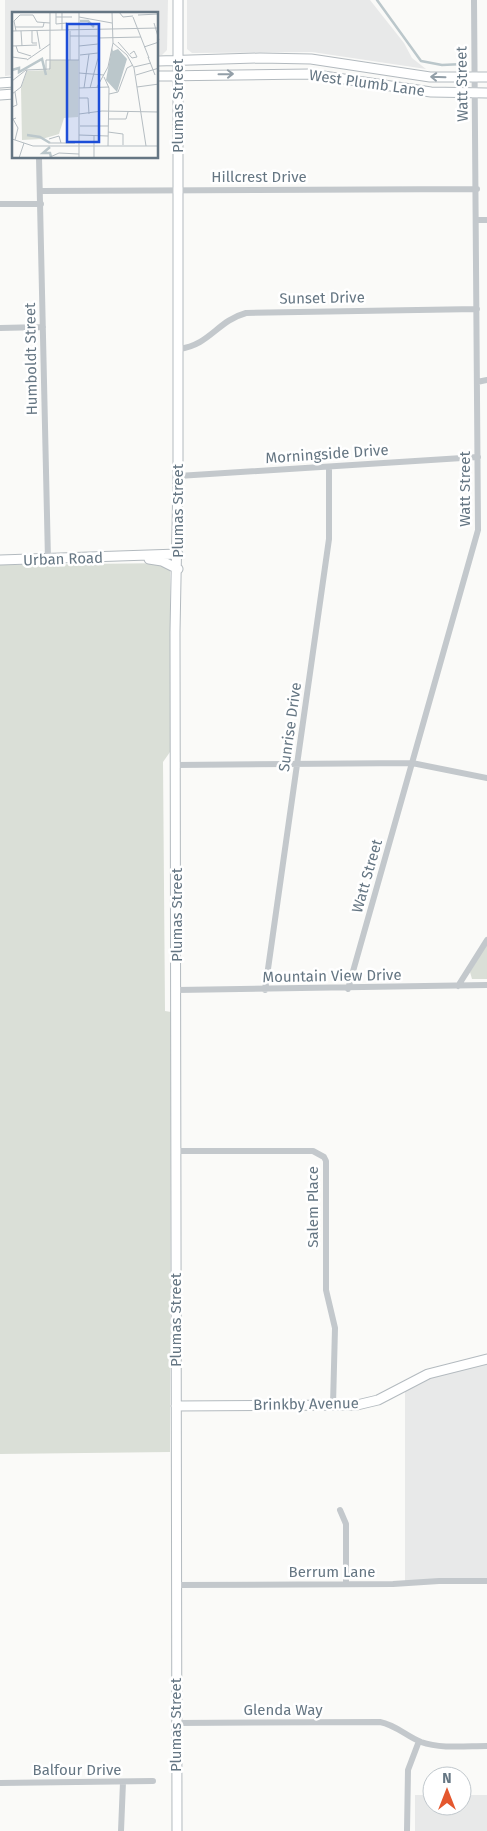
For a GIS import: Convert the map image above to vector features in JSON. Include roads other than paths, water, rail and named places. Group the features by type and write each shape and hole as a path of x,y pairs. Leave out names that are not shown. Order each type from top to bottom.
{"main road":[{"name":"Plumas Street","path":"176,1831 178,0"},
{"name":"West Plumb Lane","path":"159,61 260,58 311,59 416,75 487,77"},
{"name":"West Plumb Lane","path":"159,76 310,74 431,92 487,93"},
{"name":"Urban Road","path":"0,560 48,560 178,554"},
{"name":"Urban Road","path":"127,557 158,560 178,569"},
{"name":"Brinkby Avenue","path":"176,1406 333,1406 368,1403 428,1374 487,1359"}],"street":[{"name":"Watt Street","path":"348,989 478,530 477,189 474,0"},
{"name":"Humboldt Street","path":"39,159 48,560"},
{"name":"Hillcrest Drive","path":"41,191 477,189"},
{"path":"0,204 41,204"},
{"path":"477,220 487,220"},
{"name":"Sunset Drive","path":"178,349 198,345 228,320 246,312 477,309"},
{"path":"0,328 43,326"},
{"path":"477,382 487,380"},
{"name":"Morningside Drive","path":"178,476 478,457"},
{"name":"Sunrise Drive","path":"265,990 329,539 329,467"},
{"path":"478,523 487,523"},
{"path":"176,765 412,764 487,778"},
{"path":"458,986 487,940"},
{"name":"Mountain View Drive","path":"177,990 348,989 487,985"},
{"name":"Salem Place","path":"177,1151 313,1151 324,1157 326,1161 326,1290 335,1328 333,1406"},
{"path":"340,1510 346,1524 346,1584"},
{"name":"Berrum Lane","path":"176,1585 487,1581"},
{"name":"Glenda Way","path":"176,1723 380,1722 389,1724 420,1741"},
{"path":"407,1831 408,1770 420,1741 437,1746 487,1746"},
{"name":"Balfour Drive","path":"0,1782 153,1781"},
{"path":"121,1831 123,1782"}],"waterway":[{"path":"377,0 421,61 442,65 463,64"}]}
